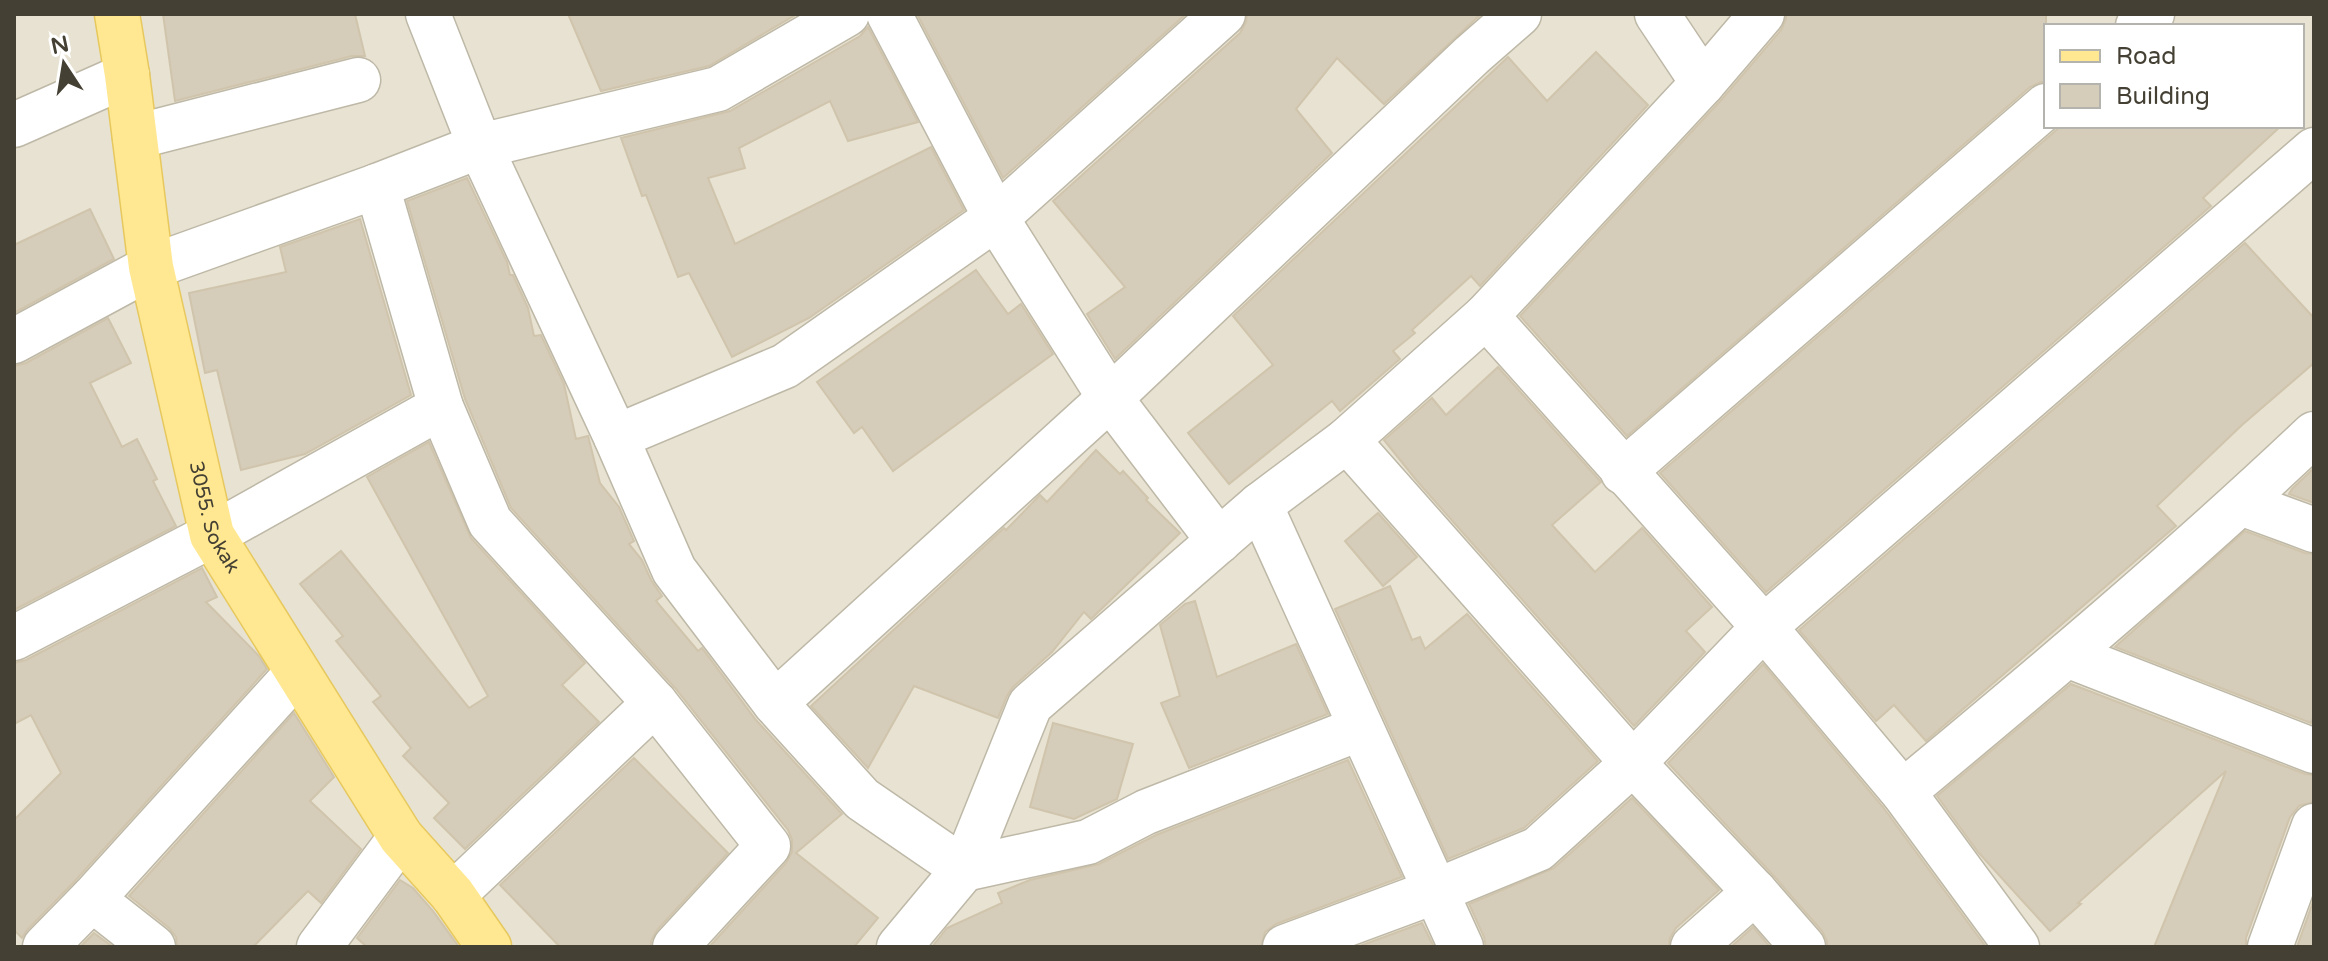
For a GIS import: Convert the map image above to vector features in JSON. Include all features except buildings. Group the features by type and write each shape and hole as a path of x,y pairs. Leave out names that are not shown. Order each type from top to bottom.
{"main road":[{"name":"3055. Sokak","path":"117,14 151,267 212,535 401,837 453,895 489,947"}],"street":[{"path":"428,14 480,146 616,437 674,570 775,703 862,799 964,869 1088,842 1146,812 1361,728"},
{"path":"14,341 151,267 480,146 718,89 847,14"},
{"path":"889,14 996,218 1110,398 1219,541"},
{"path":"616,437 785,366 996,218 1223,14"},
{"path":"775,703 1110,398 1519,14"},
{"path":"1657,14 1703,83"},
{"path":"899,947 964,869 1030,705 1260,505 1347,440 1486,316 1703,83 1762,14"},
{"path":"14,125 127,75"},
{"path":"135,137 358,80"},
{"path":"1623,472 2044,108"},
{"path":"1285,947 1538,849 1633,763 1764,627 2314,150"},
{"path":"377,186 441,407 490,522 655,703 768,846 675,947"},
{"path":"1486,316 1764,627 1903,792 2017,947"},
{"path":"14,638 212,535 441,407"},
{"path":"1903,792 2067,655 2241,503 2314,434"},
{"path":"1347,440 1633,763 1803,947"},
{"path":"2241,503 2314,530"},
{"path":"1260,505 1461,947"},
{"path":"2067,655 2314,751"},
{"path":"45,947 297,673"},
{"path":"453,895 655,703"},
{"path":"2270,947 2314,826"},
{"path":"319,947 401,837"},
{"path":"1693,947 1755,892"},
{"path":"92,899 153,947"}],"shaded area":[{"path":"14,14 2314,14 2314,947 14,947"}]}
